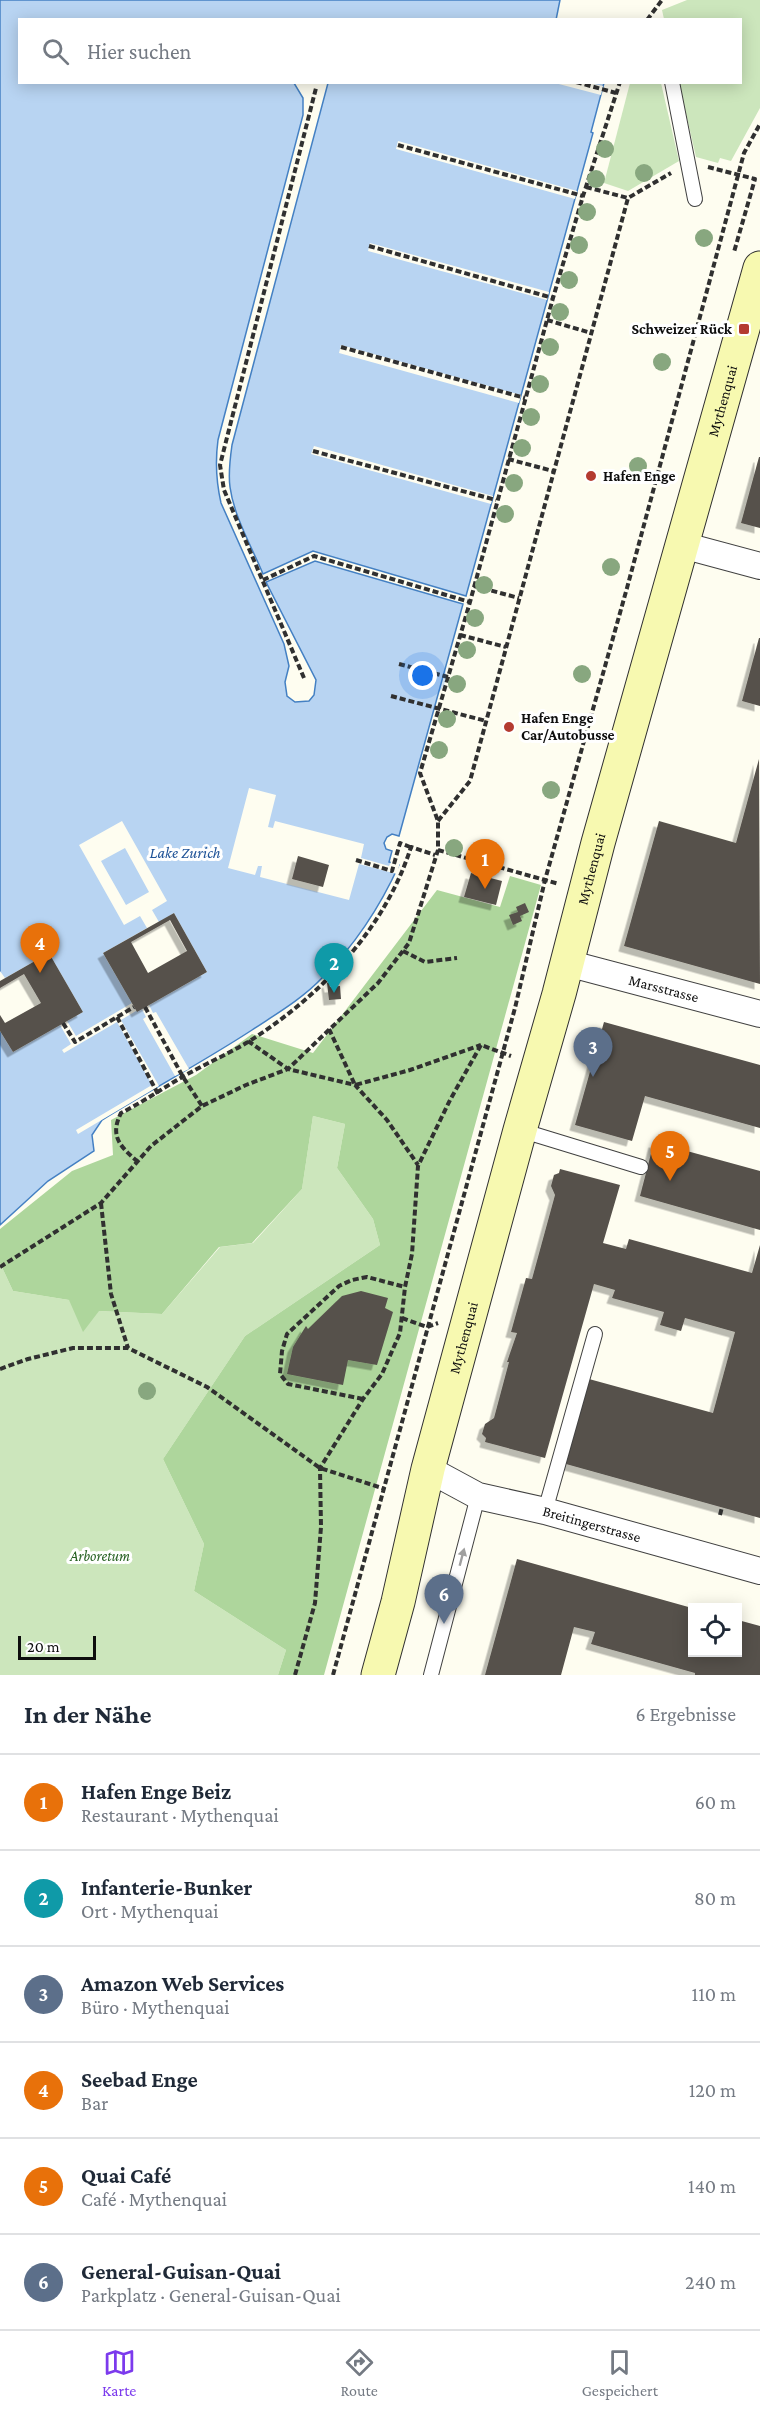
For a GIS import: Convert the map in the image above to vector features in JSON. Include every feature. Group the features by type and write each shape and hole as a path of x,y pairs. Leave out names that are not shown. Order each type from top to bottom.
{"main road":[{"name":"Mythenquai","path":"378,1675 398,1602 428,1469 520,1130 598,843 760,268"}],"street":[{"path":"682,545 760,566"},
{"name":"Marsstrasse","path":"567,963 760,1014"},
{"name":"Breitingerstrasse","path":"428,1469 478,1496 538,1509 760,1571"}],"lane":[{"path":"672,84 695,199"},
{"path":"520,1130 641,1167"},
{"path":"538,1509 595,1334"},
{"path":"431,1675 478,1496"}],"path":[{"path":"648,18 662,0"},
{"path":"583,84 616,93"},
{"path":"0,1267 101,1203 152,1146 202,1106 246,1085 288,1069 378,983 409,943 437,852 438,821 420,773 470,602 553,298 619,84"},
{"path":"304,678 224,490 220,465 316,88"},
{"path":"333,1675 515,1008 545,880 624,599 744,153 760,124"},
{"path":"398,145 583,196"},
{"path":"438,821 470,781 628,198 689,162 755,179"},
{"path":"586,187 628,198"},
{"path":"369,246 553,298"},
{"path":"547,321 591,333"},
{"path":"341,347 525,398"},
{"path":"314,451 496,500"},
{"path":"508,459 554,471"},
{"path":"263,580 314,556 470,602"},
{"path":"474,586 519,598"},
{"path":"460,635 506,647"},
{"path":"399,664 448,677"},
{"path":"391,696 486,722"},
{"path":"356,860 392,871 400,843 560,884"},
{"path":"138,1162 117,1140 116,1122 121,1113 248,1041 305,1000 346,958 383,911 402,874 411,847"},
{"path":"403,951 425,962 457,958"},
{"path":"63,1023 75,1042 134,1007"},
{"path":"145,1007 183,1077 202,1106"},
{"path":"117,1017 158,1094"},
{"path":"329,1029 355,1085 387,1120 418,1166"},
{"path":"248,1041 288,1069 355,1085 410,1070 481,1045 502,1054"},
{"path":"294,1675 315,1603 321,1527 320,1467 363,1399 382,1374 400,1333 405,1287 412,1254 418,1166 481,1045"},
{"path":"101,1203 111,1294 128,1348"},
{"path":"363,1399 288,1383 280,1374 282,1351 287,1334 339,1286 352,1280 367,1277 405,1287"},
{"path":"0,1369 28,1359 73,1348 128,1348 207,1387 320,1467 385,1489"},
{"path":"720,1515 722,1507"}],"green space":[{"path":"687,0 760,0 760,108 731,161 720,158 718,163 696,157 679,84 742,84 742,18 664,18 662,10"},
{"path":"630,84 661,84 679,161 628,191 604,183"},
{"path":"510,876 541,885 324,1675 278,1675 286,1650 194,1591 204,1544 163,1459 245,1336 380,1245 373,1219 337,1168 345,1124 313,1116 302,1189 252,1243 219,1247 162,1314 99,1311 83,1332 69,1300 13,1291 0,1263 0,1229 72,1171 113,1155 111,1120 196,1075 252,1034 313,1053 437,890 500,907"},
{"name":"Arboretum","path":"313,1116 345,1124 337,1168 373,1219 380,1245 245,1336 163,1459 204,1544 194,1591 286,1650 278,1675 0,1675 0,1263 13,1291 69,1300 99,1311 162,1314 220,1247 253,1243 302,1189"}],"water":[{"name":"Lake Zurich","path":"0,0 560,0 556,18 18,18 18,84 295,84 303,98 303,115 218,440 216,456 221,503 284,644 289,666 285,682 287,696 295,702 309,701 314,695 316,680 266,582 315,561 463,604 399,836 392,834 384,843 386,849 392,851 389,862 399,865 384,896 356,939 322,978 288,1006 215,1053 102,1120 92,1135 94,1151 48,1181 0,1225"},
{"path":"328,84 604,84 591,132 593,133 466,596 313,551 263,574 239,521 232,498 229,476 232,445"}],"pier":[{"path":"559,84 603,86 601,95"},
{"path":"398,141 577,191 575,199 396,149"},
{"path":"370,243 549,292 547,300 368,251"},
{"path":"341,345 521,395 519,403 339,353"},
{"path":"314,446 493,496 491,504 311,454"},
{"path":"249,788 276,795 268,827 273,828 275,821 364,844 361,858 389,866 392,860 400,862 397,874 359,864 349,900 260,877 262,866 258,866 255,875 228,868"},
{"path":"122,821 167,901 152,910 159,922 174,913 207,972 149,1005 153,1013 156,1012 189,1069 175,1076 143,1019 146,1017 142,1009 136,1011 121,1020 159,1086 78,1134 76,1130 152,1085 117,1022 64,1053 62,1050 71,1044 60,1025 13,1052 0,1031 0,971 5,978 49,953 83,1012 67,1021 76,1036 132,1003 103,953 147,928 140,916 124,925 79,845","holes":["125,848 149,892 126,905 101,861"]}],"building":[{"path":"760,457 760,528 741,523"},
{"path":"760,638 760,706 742,701"},
{"path":"759,759 760,984 624,946 659,821 736,843"},
{"path":"298,856 329,865 323,887 292,879"},
{"path":"471,873 502,881 496,905 464,897"},
{"path":"525,903 529,912 520,916 522,921 513,925 509,915 518,912 516,907"},
{"path":"174,913 207,972 137,1012 103,953","holes":["170,920 187,951 148,973 131,942"]},
{"path":"49,953 83,1012 13,1052 0,1031 0,1015 5,1023 41,1003 24,974 0,988 0,981"},
{"path":"329,982 330,987 340,986 341,999 329,1000 327,983"},
{"path":"604,1022 760,1065 760,1128 645,1096 632,1141 575,1125"},
{"path":"654,1142 760,1171 760,1230 640,1196"},
{"path":"560,1169 620,1185 603,1243 626,1249 629,1239 752,1273 760,1245 760,1518 566,1464 589,1379 713,1413 735,1332 685,1318 681,1331 660,1325 664,1312 612,1298 615,1290 594,1284 545,1458 485,1442 486,1438 482,1434 485,1424 494,1418 509,1362 507,1362 517,1333 511,1332 526,1278 532,1279 555,1195 551,1186 554,1175 559,1173"},
{"path":"361,1291 388,1298 385,1308 393,1312 377,1365 348,1360 343,1385 287,1374 293,1347 306,1326 308,1329 342,1296"},
{"path":"517,1559 688,1607 688,1657 742,1657 742,1621 760,1626 760,1675 695,1675 695,1673 591,1644 595,1632 574,1627 561,1675 485,1675"}],"place":[{"name":"Schweizer Rück","path":"744,329"},
{"name":"Hafen Enge","path":"591,476"},
{"name":"Hafen Enge Car/Autobusse","path":"509,727"},
{"name":"Hafen Enge Beiz","path":"485,889"},
{"name":"Seebad Enge","path":"40,973"},
{"name":"Infanterie-Bunker","path":"334,993"},
{"name":"Amazon Web Services","path":"593,1077"},
{"name":"Quai Café","path":"670,1181"},
{"name":"General-Guisan-Quai","path":"444,1624"}]}
